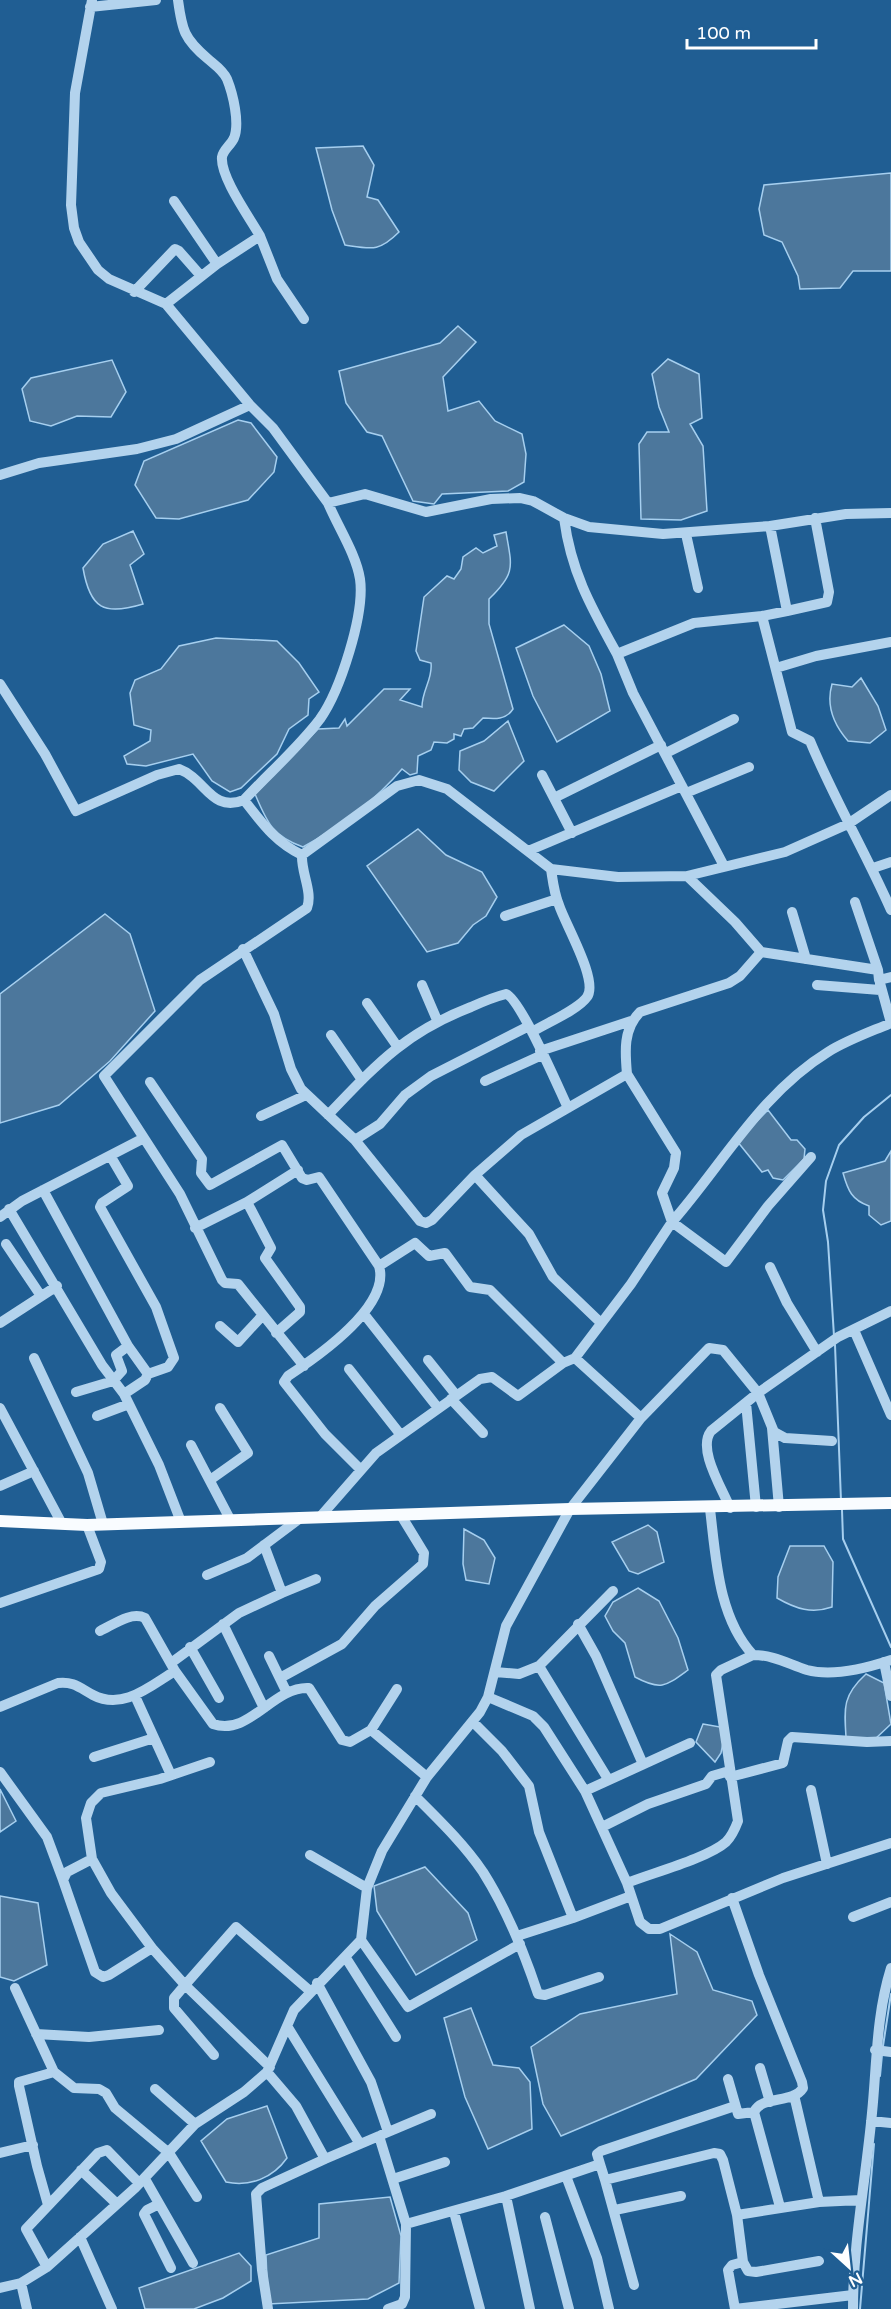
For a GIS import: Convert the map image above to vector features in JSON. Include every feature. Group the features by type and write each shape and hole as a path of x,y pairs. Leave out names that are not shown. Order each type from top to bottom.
{"main road":[{"path":"0,1521 87,1525 320,1517 402,1517 570,1509 710,1509 891,1503"}],"street":[{"path":"0,684 45,754 76,811 157,775 179,770 223,803 234,804 244,800 320,718 344,665 357,623 361,597 360,577 327,503 273,428 249,405 166,304 134,292 99,270 79,242 74,228 71,194 75,93 91,3 156,0"},
{"path":"178,0 184,34 192,45 223,72 229,83 236,126 235,136 224,151 222,160 229,182 260,236 277,279 304,319"},
{"path":"174,201 217,264"},
{"path":"166,304 217,264 260,236"},
{"path":"134,292 175,249 201,276"},
{"path":"0,475 39,463 137,449 176,439 249,405"},
{"path":"327,503 365,494 426,512 506,497 533,501 564,518 608,530 686,534 770,526 846,514 891,513"},
{"path":"564,518 568,550 578,582 616,654 633,693 724,866"},
{"path":"616,654 694,623 762,616 827,602 829,592 815,518"},
{"path":"770,526 787,611"},
{"path":"686,534 698,588"},
{"path":"762,616 792,732 810,741 848,824 873,868 891,910"},
{"path":"776,668 816,657 891,642"},
{"path":"554,798 734,719"},
{"path":"528,851 749,766"},
{"path":"542,774 572,833"},
{"path":"302,855 397,786 419,780 447,789 551,869 607,876 687,876 798,847 848,824 891,795"},
{"path":"244,800 278,842 302,855"},
{"path":"302,855 303,872 309,895 307,908 200,980 104,1074 112,1091 180,1194 222,1280 227,1283 236,1282 304,1366"},
{"path":"873,868 891,862"},
{"path":"355,1140 380,1124 405,1095 431,1076 531,1029 579,1004 587,997 591,989 586,969 557,899 551,869"},
{"path":"687,876 735,922 760,952 806,959 879,980"},
{"path":"505,916 557,899"},
{"path":"320,1517 360,1469 400,1434 454,1397 488,1376 518,1396 563,1363 575,1358 632,1284 672,1222 750,1122 784,1087 829,1051 891,1023 855,902"},
{"path":"792,912 806,959"},
{"path":"243,949 274,1014 291,1069 306,1095 355,1140 423,1223 432,1220 475,1175 521,1135 627,1074"},
{"path":"485,1081 541,1053 631,1021 647,1009 729,983 740,976 760,952"},
{"path":"816,985 891,977"},
{"path":"422,985 437,1020"},
{"path":"328,1115 397,1046 437,1020 506,994 514,999 531,1029 568,1108"},
{"path":"367,1004 397,1046"},
{"path":"631,1021 626,1042 627,1074 676,1153 674,1168 662,1193 672,1222 726,1262 768,1206 811,1157"},
{"path":"331,1035 362,1080"},
{"path":"150,1082 202,1159 201,1173 210,1185 282,1145 305,1180 319,1176 379,1266 381,1283 375,1298 364,1314 304,1366 288,1376 284,1382 325,1434 360,1469"},
{"path":"261,1116 306,1095"},
{"path":"0,1217 9,1209 43,1190 144,1138"},
{"path":"111,1157 128,1185 100,1207 156,1307 174,1358 168,1367 147,1374"},
{"path":"195,1228 247,1202 298,1170"},
{"path":"475,1175 529,1234 553,1277 601,1323"},
{"path":"43,1190 128,1346 147,1374 146,1380 126,1399 97,1416"},
{"path":"247,1202 271,1248 265,1258 300,1307 300,1312 276,1333"},
{"path":"9,1209 126,1399 159,1465 181,1522"},
{"path":"379,1266 415,1243 429,1256 445,1253 470,1287 490,1290 563,1363"},
{"path":"6,1244 41,1296"},
{"path":"770,1267 787,1303 817,1352"},
{"path":"0,1323 57,1287"},
{"path":"730,1508 705,1449 705,1442 711,1431 758,1393 838,1337 891,1311"},
{"path":"364,1314 438,1408"},
{"path":"220,1326 238,1342 262,1316"},
{"path":"854,1330 891,1415"},
{"path":"76,1392 113,1381 122,1371 116,1355 128,1346"},
{"path":"0,2288 21,2283 47,2267 142,2181 195,2124 237,2097 269,2070 294,2010 361,1940 367,1888 382,1851 427,1778 473,1722 488,1696 506,1626 570,1509 641,1419 713,1347 723,1350 758,1393 774,1432 785,1438 832,1441"},
{"path":"34,1358 88,1473 103,1524"},
{"path":"575,1358 641,1419"},
{"path":"428,1360 483,1433"},
{"path":"349,1369 400,1434"},
{"path":"746,1403 756,1507"},
{"path":"0,1408 60,1522"},
{"path":"210,1480 248,1453 220,1408"},
{"path":"771,1427 779,1506"},
{"path":"192,1444 231,1521"},
{"path":"0,1486 34,1471"},
{"path":"710,1509 725,1607 741,1640 753,1655"},
{"path":"280,1678 342,1644 375,1606 423,1564 424,1553 402,1517"},
{"path":"207,1575 239,1562 299,1519"},
{"path":"0,1602 99,1569 101,1562 87,1525"},
{"path":"264,1545 282,1593"},
{"path":"0,1707 58,1683 68,1682 105,1700 123,1700 135,1696 173,1667 190,1647 223,1624 282,1593 316,1579"},
{"path":"495,1672 519,1674 538,1666 613,1591"},
{"path":"100,1631 130,1617 141,1616 149,1624 173,1667 213,1724 228,1727 237,1725 287,1693 304,1687 313,1691 338,1737 346,1742 371,1730 397,1689"},
{"path":"223,1624 264,1708"},
{"path":"578,1624 596,1656 642,1762"},
{"path":"190,1647 219,1698"},
{"path":"627,1883 711,1851 729,1839 738,1821 729,1774 716,1676 721,1670 753,1655 772,1657 818,1672 888,1661 891,1696"},
{"path":"269,1656 287,1693"},
{"path":"538,1666 608,1779"},
{"path":"135,1696 171,1775"},
{"path":"488,1696 539,1720 585,1791 627,1883 640,1922 644,1927 653,1930 732,1898 891,1843"},
{"path":"473,1722 502,1750 529,1786 539,1832 573,1918"},
{"path":"371,1730 427,1778"},
{"path":"602,1827 648,1804 706,1784 712,1776 783,1763 788,1741 792,1737 867,1742 891,1741"},
{"path":"94,1757 154,1738"},
{"path":"585,1791 642,1762 690,1743"},
{"path":"210,1762 171,1775 101,1793 96,1797 86,1818 92,1860 116,1901 152,1948 269,2070 296,2106 325,2159"},
{"path":"0,1772 47,1837 89,1959 98,1975 109,1975 152,1948"},
{"path":"811,1791 826,1864"},
{"path":"415,1796 452,1833 483,1872 519,1940 541,1995 599,1977"},
{"path":"310,1854 367,1888"},
{"path":"63,1880 67,1872 92,1860"},
{"path":"361,1940 408,2007 519,1940 631,1896"},
{"path":"728,2079 735,2106 740,2115 754,2112 759,2106 802,2091 802,2082 759,1975 732,1898"},
{"path":"853,1917 891,1902"},
{"path":"214,2055 174,2007 174,1998 236,1927 314,1987 367,2074 406,2224 405,2297 402,2304 388,2309"},
{"path":"346,1958 396,2037"},
{"path":"853,2309 861,2200 879,2122 891,1968"},
{"path":"15,1988 54,2072 74,2088 103,2091 115,2108 169,2153 197,2197"},
{"path":"287,2026 360,2144"},
{"path":"36,2034 88,2037 159,2030"},
{"path":"759,2068 770,2102"},
{"path":"48,2205 20,2082 54,2072"},
{"path":"154,2089 195,2124"},
{"path":"794,2095 819,2202"},
{"path":"634,2285 615,2210 597,2154 735,2106"},
{"path":"754,2112 780,2207"},
{"path":"268,2309 261,2270 256,2194 262,2188 325,2159 431,2114"},
{"path":"0,2153 33,2145"},
{"path":"47,2267 26,2229 81,2170 104,2149 142,2181 159,2204 193,2263"},
{"path":"605,2180 717,2153 723,2160 737,2215 743,2262 748,2271 819,2261"},
{"path":"393,2179 445,2162"},
{"path":"406,2224 506,2196 600,2164"},
{"path":"81,2170 117,2204"},
{"path":"566,2176 597,2258 609,2309"},
{"path":"506,2196 530,2309"},
{"path":"615,2210 681,2196"},
{"path":"737,2215 819,2202 861,2200"},
{"path":"159,2204 144,2214 171,2268"},
{"path":"454,2212 480,2309"},
{"path":"545,2217 569,2309"},
{"path":"80,2237 112,2309"},
{"path":"743,2262 732,2265 728,2271 735,2309 853,2295"},
{"path":"21,2283 27,2309"}],"water":[{"path":"363,146 374,165 367,197 378,200 399,232 386,243 375,247 345,245 332,210 316,148"},
{"path":"891,173 891,271 853,271 840,288 800,289 798,276 782,242 764,235 759,209 764,185"},
{"path":"458,326 476,342 443,377 448,411 479,401 495,421 522,434 526,454 524,482 508,491 442,494 434,504 413,501 382,436 367,432 346,403 339,371 440,343"},
{"path":"668,359 699,374 702,418 690,424 703,446 707,511 681,520 641,519 639,444 647,432 669,432 659,407 652,374"},
{"path":"112,360 126,392 111,417 77,416 51,426 30,421 22,389 31,378"},
{"path":"238,420 251,423 277,457 274,472 248,500 179,519 156,518 135,485 144,461"},
{"path":"133,531 144,554 130,565 143,604 130,608 109,609 95,601 86,582 83,568 103,544"},
{"path":"506,532 510,569 504,582 489,599 489,624 513,709 510,713 504,717 483,718 473,728 464,729 461,736 454,734 454,739 447,743 434,742 431,750 418,756 417,773 410,775 402,769 356,812 303,847 277,833 263,813 255,794 318,729 339,728 345,719 347,726 384,689 410,689 400,700 422,707 431,669 431,663 420,660 416,651 424,597 447,576 454,579 461,569 463,557 476,548 483,553 497,546 494,535"},
{"path":"564,625 589,646 601,674 610,711 557,742 533,696 516,648"},
{"path":"216,638 277,641 299,663 319,692 309,699 308,715 289,729 277,754 241,788 230,792 212,781 193,754 146,766 127,764 124,756 150,741 151,730 134,725 130,693 135,680 161,669 179,646"},
{"path":"861,678 878,706 886,730 870,743 848,741 835,721 830,700 832,684 852,687"},
{"path":"508,721 524,761 494,791 471,782 459,770 460,751 484,741"},
{"path":"418,829 446,855 482,872 497,897 486,916 473,925 458,943 427,952 367,866"},
{"path":"105,914 130,934 155,1011 110,1061 59,1105 0,1123 0,994"},
{"path":"768,1110 791,1140 797,1140 805,1149 804,1159 783,1180 773,1178 768,1170 762,1172 737,1141"},
{"path":"891,1151 891,1221 881,1225 869,1215 869,1206 858,1201 852,1194 843,1173 885,1161"},
{"path":"648,1525 657,1532 664,1562 638,1574 629,1571 612,1542"},
{"path":"464,1529 484,1540 495,1558 489,1584 466,1580 463,1564"},
{"path":"790,1546 824,1546 833,1562 832,1607 818,1610 804,1609 777,1598 778,1577"},
{"path":"638,1588 659,1601 678,1638 688,1670 663,1685 651,1684 635,1677 625,1643 613,1631 605,1616 613,1602"},
{"path":"866,1674 884,1683 891,1724 874,1740 846,1737 845,1709 849,1695"},
{"path":"703,1724 726,1728 721,1753 715,1762 696,1742"},
{"path":"0,1789 16,1821 0,1832"},
{"path":"425,1867 468,1913 477,1940 416,1975 377,1911 374,1886"},
{"path":"0,1896 38,1903 47,1965 14,1981 0,1977"},
{"path":"670,1934 697,1952 713,1990 752,2001 757,2015 696,2079 561,2136 543,2104 531,2047 580,2014 677,1994"},
{"path":"471,2008 493,2065 519,2068 530,2082 532,2129 488,2149 465,2097 444,2018"},
{"path":"267,2106 287,2158 268,2176 252,2182 226,2182 201,2141 227,2119"},
{"path":"390,2197 401,2236 399,2283 368,2299 268,2304 266,2255 319,2238 319,2204"},
{"path":"239,2253 251,2266 251,2281 223,2298 194,2309 145,2309 139,2288"}],"waterway":[{"path":"834,1336 828,1242 823,1210 826,1181 839,1145 864,1117 891,1095"},
{"path":"835,1345 841,1501"},
{"path":"842,1510 843,1539 891,1647"},
{"path":"883,2046 891,1994"},
{"path":"880,2076 882,2055"},
{"path":"860,2309 874,2144"}]}
